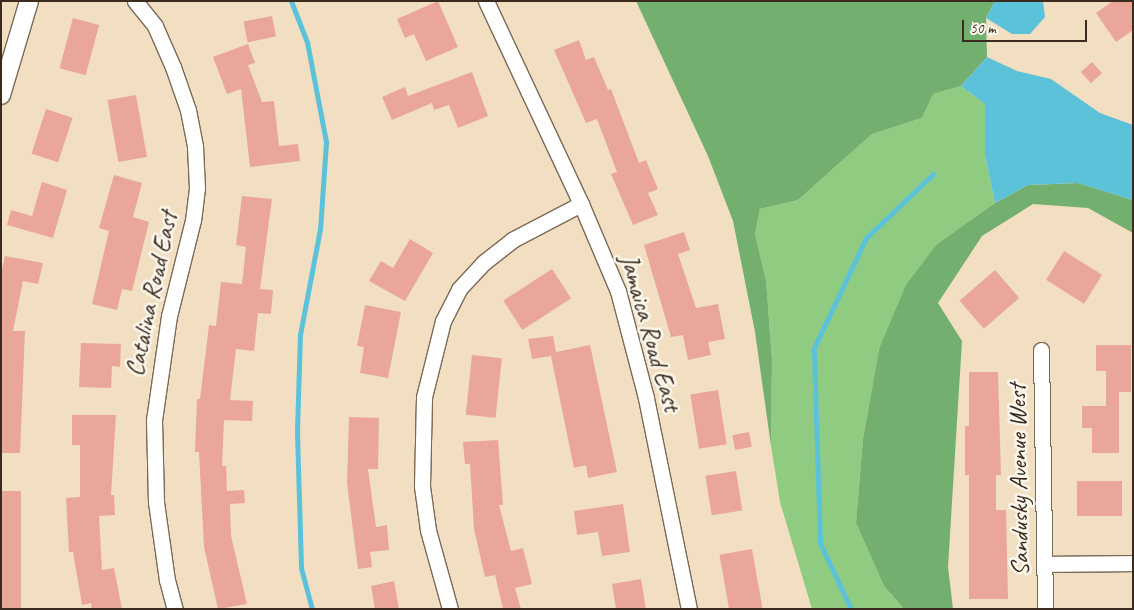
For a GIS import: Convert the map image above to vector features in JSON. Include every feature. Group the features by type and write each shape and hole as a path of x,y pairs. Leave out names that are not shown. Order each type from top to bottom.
{"street":[{"path":"1,95 29,1"},
{"name":"Catalina Road East","path":"135,1 155,26 173,67 188,110 195,147 197,188 193,220 169,316 154,420 156,502 167,580 175,609"},
{"name":"Jamaica Road East","path":"486,1 582,204 618,290 631,334 689,609"},
{"path":"450,609 428,530 422,486 424,397 443,321 459,289 483,264 512,240 582,204"},
{"name":"Sandusky Avenue West","path":"1041,350 1045,609"},
{"path":"1044,564 1133,562"}],"green space":[{"path":"636,1 995,1 986,18 987,57 961,86 933,94 922,118 872,134 798,200 760,209 755,234 766,280 772,359 771,446 755,332 733,221 708,156"},
{"path":"961,86 985,104 985,155 995,203 937,244 879,349 863,439 856,523 884,586 904,609 812,609 780,502 771,446 772,359 766,280 755,234 760,209 798,200 872,134 922,118 933,94"},
{"path":"1078,183 1133,200 1133,233 1088,208 1033,204 982,236 938,303 962,341 948,567 953,609 904,609 884,586 856,523 863,439 879,349 906,285 937,244 995,203 1028,185"}],"water":[{"path":"995,1 1043,1 1045,17 1030,34 1012,34 986,18"},
{"path":"987,57 1017,71 1051,79 1100,113 1133,125 1133,200 1078,183 1028,185 995,203 985,155 985,104 961,86"}],"building":[{"path":"438,1 458,47 426,61 414,34 405,38 397,19"},
{"path":"1113,1 1133,1 1133,30 1116,42 1096,13"},
{"path":"272,16 276,37 248,42 244,22"},
{"path":"73,18 99,25 86,75 60,68"},
{"path":"579,40 586,60 594,57 608,90 611,89 639,163 646,160 658,189 648,193 658,215 633,225 611,174 617,172 597,119 586,123 554,50"},
{"path":"248,44 255,63 248,65 262,102 274,101 279,146 298,144 300,161 250,167 241,89 227,94 213,57"},
{"path":"1092,62 1102,73 1091,83 1081,72"},
{"path":"472,72 488,116 458,128 449,105 434,110 432,103 392,120 382,97 405,87 408,96"},
{"path":"136,95 147,157 118,162 107,100"},
{"path":"46,109 73,118 58,162 31,154"},
{"path":"114,175 142,183 133,217 149,222 132,291 122,289 117,310 92,304 109,231 99,228"},
{"path":"42,182 67,190 53,238 7,225 11,210 32,216"},
{"path":"242,196 272,199 260,289 273,290 271,314 258,313 254,351 236,349 230,400 253,401 252,421 224,420 222,466 226,466 227,491 244,490 245,503 230,504 231,536 247,604 218,609 204,547 199,452 195,452 197,399 200,399 209,325 216,326 221,282 242,284 246,247 236,245"},
{"path":"684,232 690,250 678,254 696,308 718,304 725,339 708,342 711,355 688,360 683,335 671,337 644,245"},
{"path":"410,239 433,253 405,301 369,281 381,261 393,268"},
{"path":"1064,251 1102,275 1084,304 1046,280"},
{"path":"5,256 43,263 38,284 23,281 13,331 25,331 20,453 1,453 1,274"},
{"path":"552,269 571,298 522,330 503,301"},
{"path":"995,270 1019,298 984,329 960,301"},
{"path":"365,305 401,312 388,378 360,373 364,347 357,346"},
{"path":"553,336 556,352 590,345 617,472 588,478 586,465 574,468 551,356 532,359 528,339"},
{"path":"81,343 121,344 120,367 112,366 111,388 79,387"},
{"path":"1096,345 1131,345 1131,392 1119,392 1119,453 1092,453 1092,428 1082,428 1082,406 1106,406 1106,371 1096,371"},
{"path":"472,355 502,358 496,418 466,415"},
{"path":"969,372 998,372 1001,475 996,475 996,510 1006,510 1008,599 969,599 969,475 965,475 965,426 969,426"},
{"path":"718,390 727,444 699,449 690,394"},
{"path":"72,415 116,415 111,495 114,495 115,515 99,516 102,570 114,568 122,609 92,609 91,603 82,605 73,552 69,552 66,498 80,497 80,445 72,445"},
{"path":"349,417 379,418 378,469 368,469 376,527 387,525 389,550 370,552 372,567 358,569 347,483"},
{"path":"749,432 752,447 735,450 732,435"},
{"path":"498,440 503,505 499,505 511,551 523,548 532,584 515,588 521,609 503,609 495,575 485,577 474,529 470,464 465,464 463,442"},
{"path":"736,471 742,511 712,515 705,476"},
{"path":"1077,481 1122,481 1122,516 1077,516"},
{"path":"1,491 21,491 21,609 1,609"},
{"path":"623,504 630,552 602,556 598,532 577,535 574,511"},
{"path":"752,549 763,609 729,609 720,555"},
{"path":"641,579 646,609 616,609 612,584"},
{"path":"394,581 399,609 375,609 371,586"}],"waterway":[{"path":"291,1 307,42 326,142 320,229 300,335 297,432 301,568 312,609"},
{"path":"851,609 820,543 814,348 866,238 933,174"}]}
